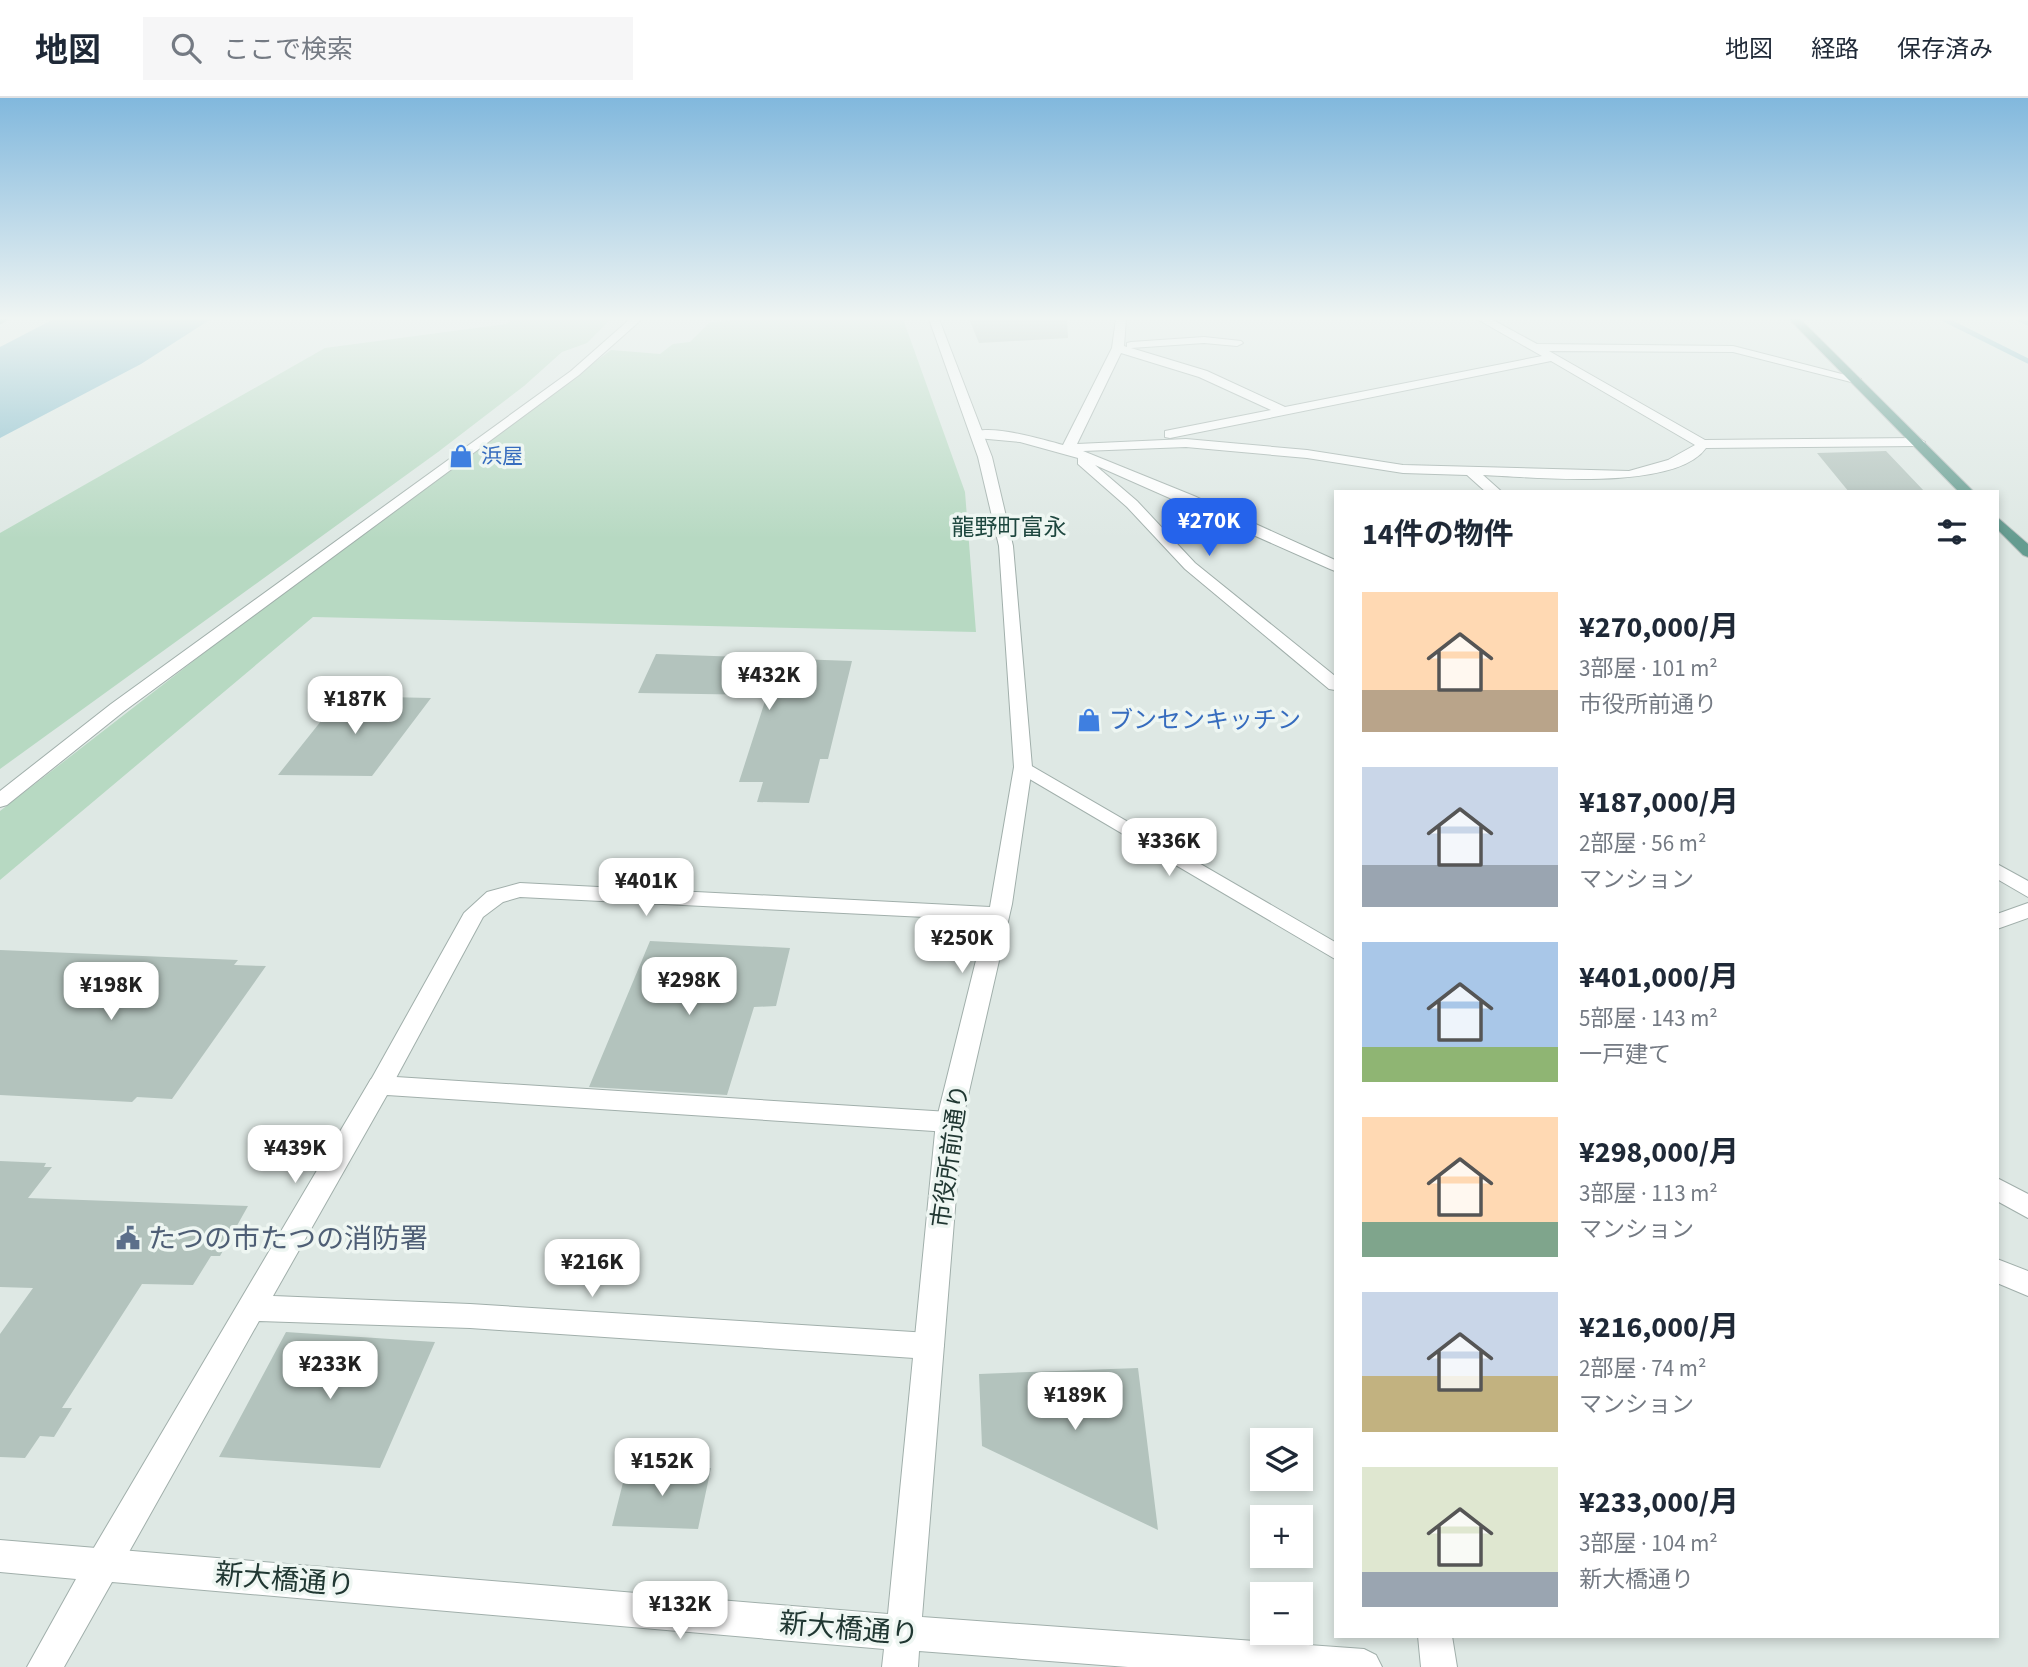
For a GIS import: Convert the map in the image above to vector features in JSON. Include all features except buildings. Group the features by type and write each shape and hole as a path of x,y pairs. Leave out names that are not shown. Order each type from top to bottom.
{"main road":[{"path":"1868,392 1965,490"},
{"path":"1999,523 2028,552"}],"street":[{"path":"0,801 117,708 549,392"},
{"name":"市役所前通り","path":"900,1667 949,1122 998,914 1023,767 1006,546 996,496 961,392"},
{"path":"1068,448 1096,392"},
{"path":"1242,392 1283,411"},
{"path":"1120,445 1375,392"},
{"path":"1614,392 1702,444 1918,442"},
{"path":"977,434 1013,435 1068,448 1171,490 1334,565"},
{"path":"1068,448 1186,443 1307,454 1404,469 1629,475 1673,463 1697,451 1702,444"},
{"path":"1068,448 1132,504 1190,566 1334,684"},
{"path":"1474,470 1474,475 1493,490"},
{"path":"1023,767 1334,951"},
{"path":"1999,871 2028,890"},
{"path":"44,1667 380,1085 475,913 495,897 520,890 998,914"},
{"path":"1999,921 2028,910"},
{"path":"380,1085 949,1122"},
{"path":"1999,1189 2028,1207"},
{"path":"1999,1272 2028,1284"},
{"path":"252,1308 470,1316 929,1346"},
{"name":"新大橋通り","path":"0,1556 903,1633 1364,1667"},
{"path":"1435,1638 1439,1667"}],"green space":[{"path":"247,392 516,392 438,452 0,769 0,533"},
{"path":"554,392 929,392 965,492 976,632 313,617 0,880 0,811 267,604"}],"water":[{"path":"0,392 87,392 0,438"}],"place":[{"name":"浜屋","path":"461,456"},
{"name":"ブンセンキッチン","path":"1089,720"},
{"name":"たつの市たつの消防署","path":"128,1238"}],"district":[{"name":"龍野町富永","path":"1009,527"}]}
